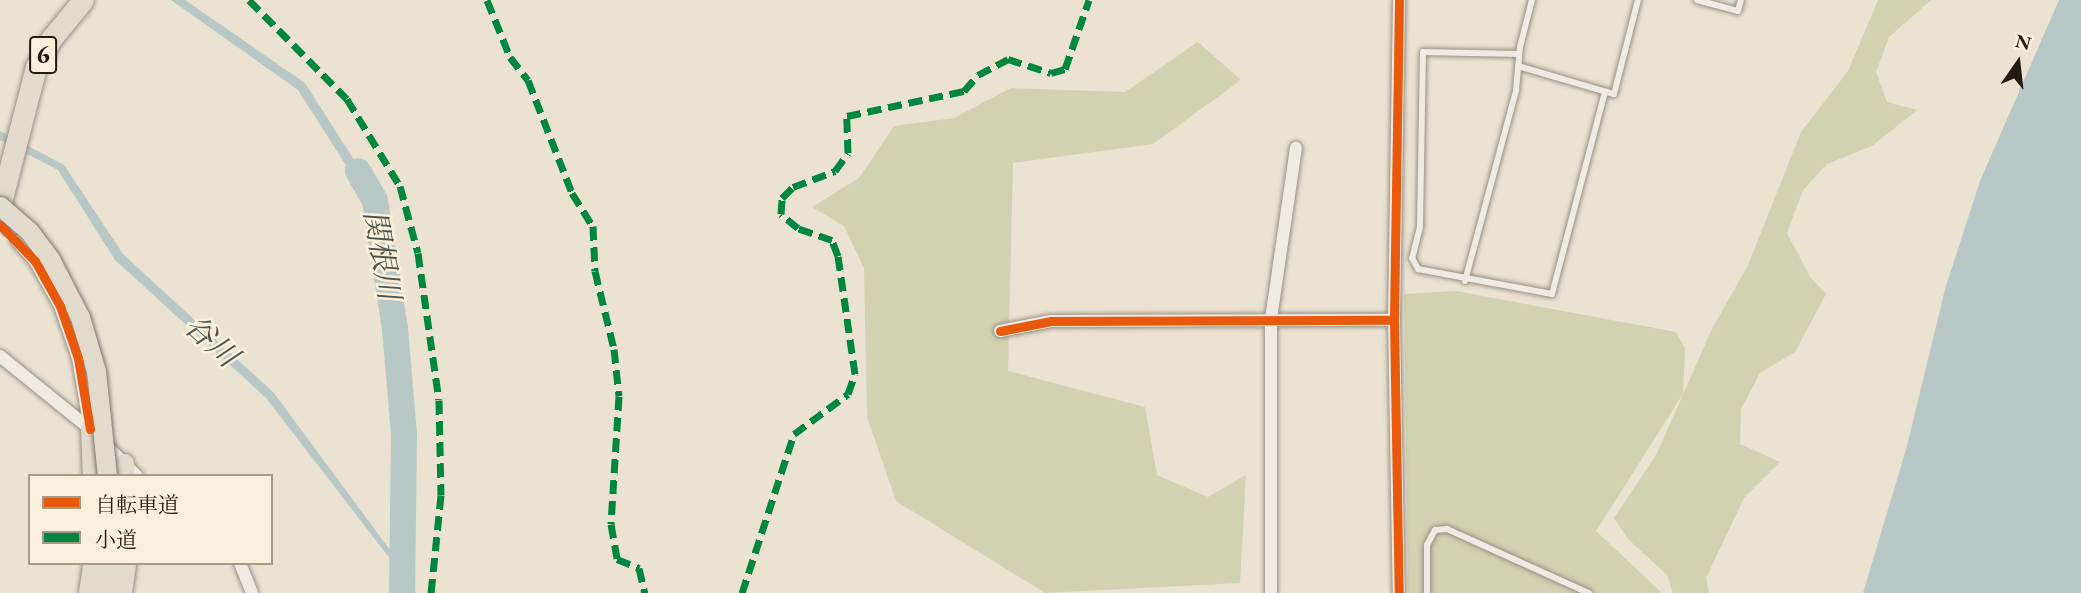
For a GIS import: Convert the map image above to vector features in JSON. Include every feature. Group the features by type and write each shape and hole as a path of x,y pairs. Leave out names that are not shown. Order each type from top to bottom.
{"highway":[{"name":"6","path":"0,206 20,120 36,67 57,31 83,0"}],"main road":[{"path":"0,206 29,231 50,259 80,317 96,371 107,474"},
{"path":"90,429 92,474"},
{"path":"88,593 92,565"},
{"path":"106,593 111,565"},
{"path":"122,593 125,565"}],"street":[{"path":"1399,0 1394,320 1399,593"},
{"path":"1270,593 1271,319 1296,148"},
{"path":"17,241 35,261 60,306 78,358 90,429"},
{"path":"1000,331 1051,321 1394,320"},
{"path":"0,356 90,429 129,472"},
{"path":"241,565 252,593"}],"lane":[{"path":"1465,281 1516,90 1519,54 1532,0"},
{"path":"1518,66 1614,94 1639,0"},
{"path":"1697,0 1738,11 1741,0"},
{"path":"1519,54 1423,52 1420,227 1412,265 1465,281 1552,294 1605,92"},
{"path":"1427,593 1427,545 1435,530 1447,528 1589,593"}],"green space":[{"path":"1878,0 1931,0 1889,37 1876,72 1887,102 1917,110 1872,146 1827,164 1803,190 1787,233 1810,277 1826,294 1795,352 1760,373 1741,409 1740,444 1780,462 1744,498 1706,578 1709,593 1673,593 1667,575 1628,539 1614,518 1656,455 1712,329 1748,265 1801,132 1848,71"},
{"path":"1198,42 1241,80 1153,144 1013,163 1008,371 1145,407 1157,475 1208,497 1246,475 1240,583 1045,593 896,501 867,417 864,268 844,226 812,207 859,178 894,126 954,118 1011,88 1125,92"},
{"path":"1456,291 1676,332 1685,349 1683,394 1596,531 1662,593 1408,593 1404,294"}],"water":[{"path":"171,0 185,0 305,83 379,199 370,203 298,90"},
{"path":"2059,0 2081,0 2081,593 1863,593 1907,446 1945,289 1980,181"},
{"name":"谷川","path":"0,131 64,165 123,254 274,393 407,573 398,569 266,398 115,260 58,170 0,140"}],"waterway":[{"name":"関根川","path":"358,171 375,201 395,329 404,435 402,593"}],"tunnel":[{"path":"0,225 17,241"}],"marked path":[{"path":"249,0 347,99 400,186 418,253 439,400 441,495 431,593"},
{"path":"487,0 510,57 528,80 572,193 593,226 595,271 614,349 619,396 611,524 617,559 639,568 645,593"},
{"path":"742,593 794,434 848,394 855,374 838,256 832,240 798,228 781,214 782,198 793,187 835,171 848,153 847,116 964,91 978,75 1008,59 1051,73 1065,69 1089,0"}],"cycle path":[{"path":"1399,0 1394,320 1399,593"},
{"path":"0,225 35,261 60,306 78,358 90,429"},
{"path":"1000,331 1051,321 1394,320"}]}
